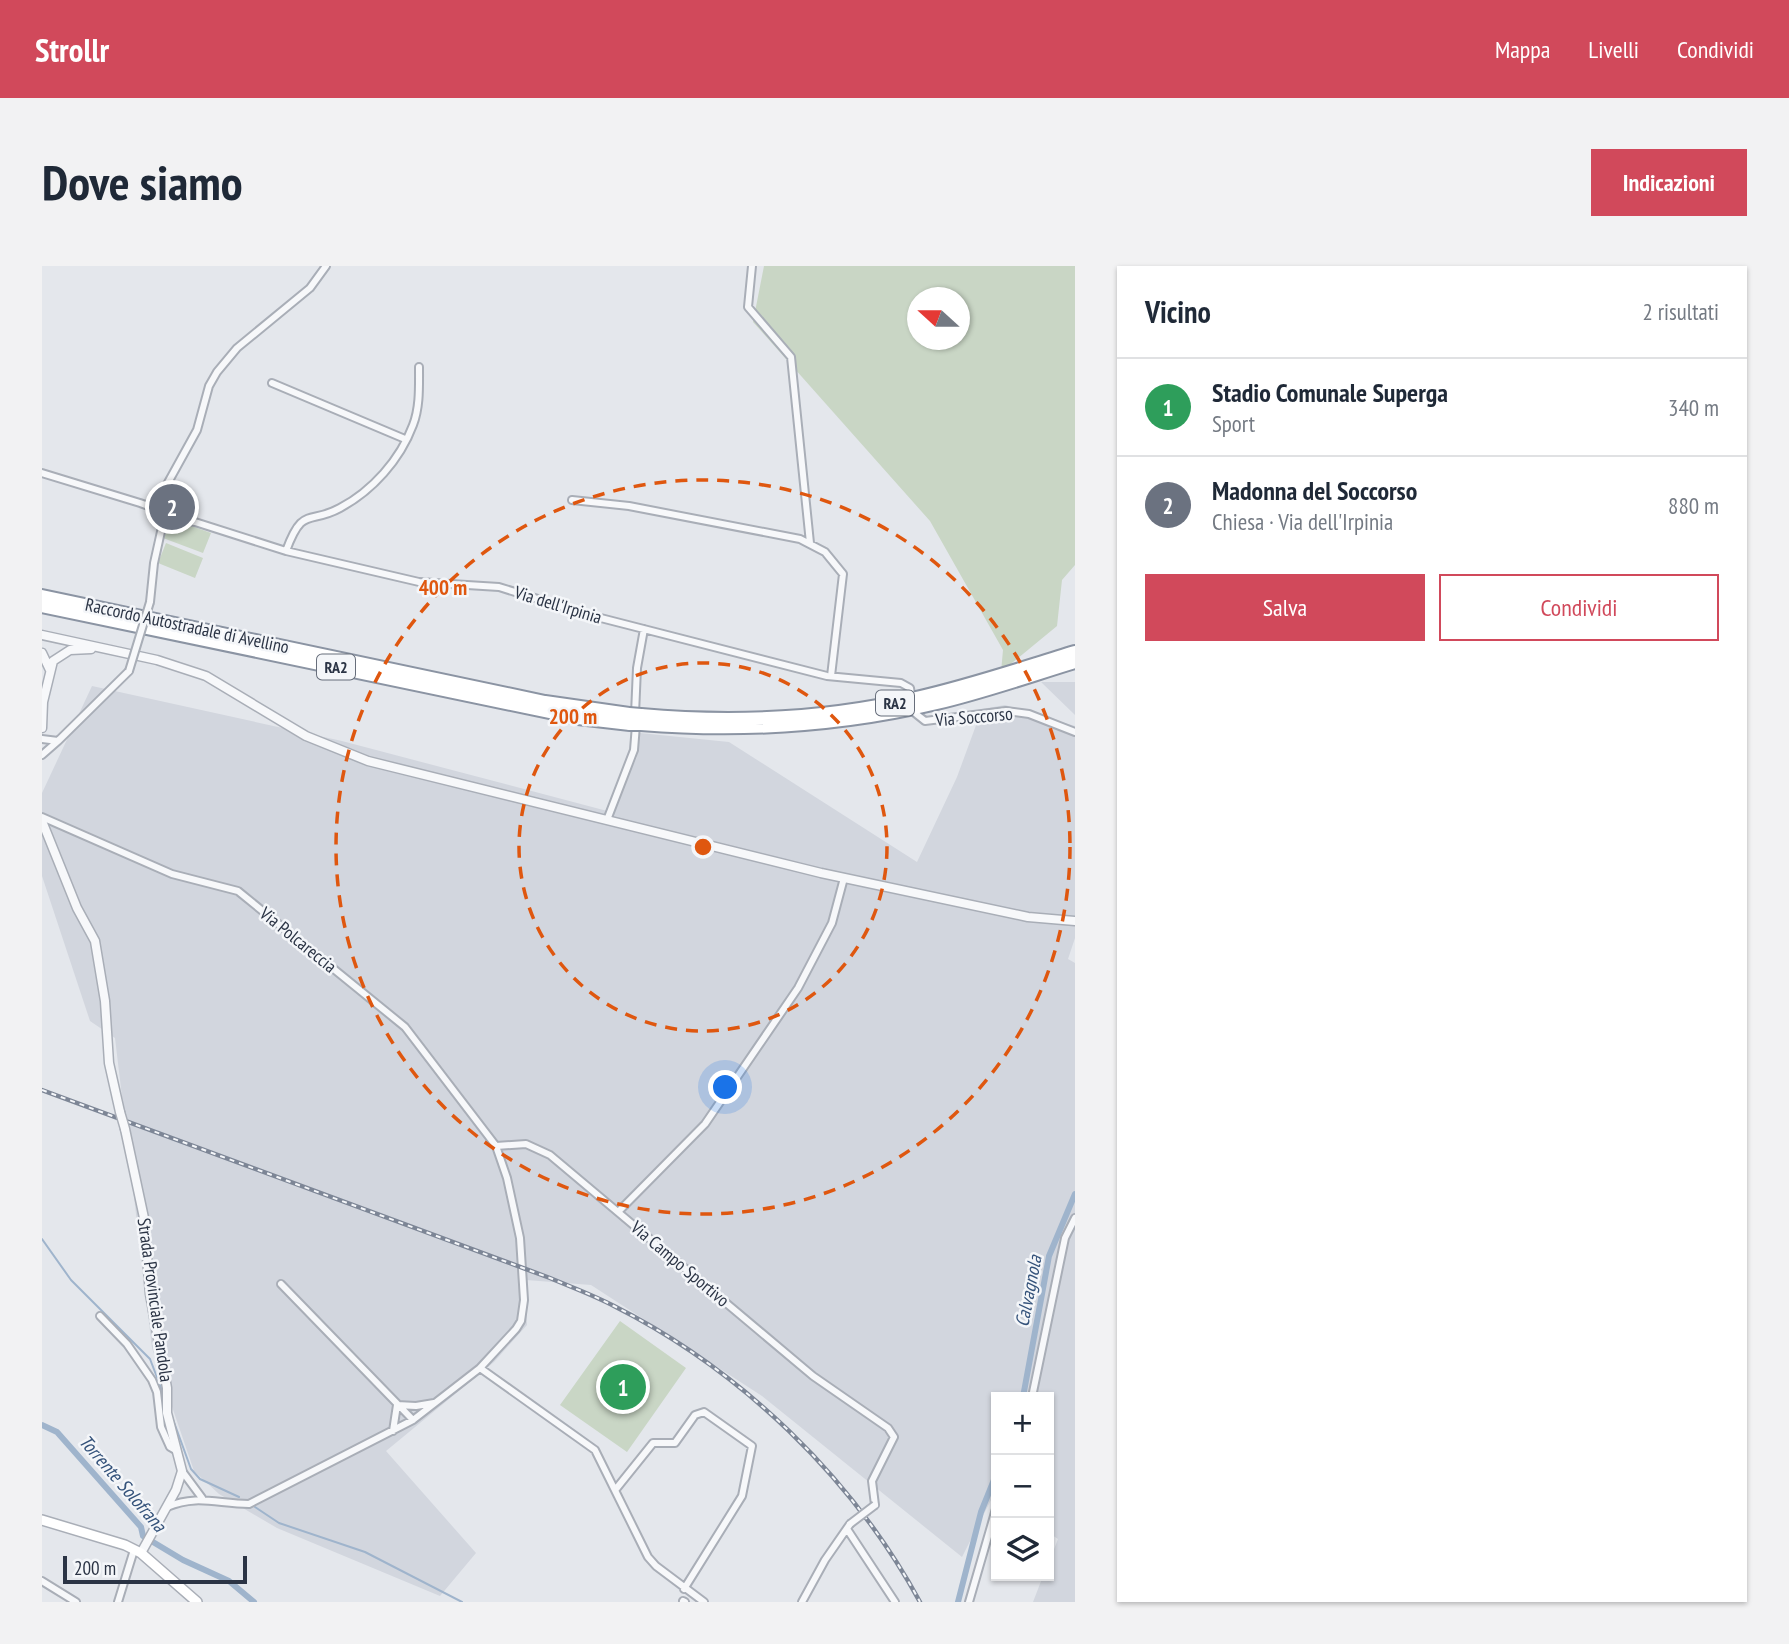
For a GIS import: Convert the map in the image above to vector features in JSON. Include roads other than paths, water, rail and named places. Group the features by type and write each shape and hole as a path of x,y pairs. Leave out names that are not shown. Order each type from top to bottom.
{"highway":[{"name":"Raccordo Autostradale di Avellino","path":"42,596 545,702 635,719 725,729 846,720 939,703 1075,662"},
{"name":"Raccordo Autostradale di Avellino","path":"42,606 578,718 726,719 852,710 942,692 1075,652"}],"main road":[{"path":"42,1520 139,1550 197,1602"}],"street":[{"path":"154,508 197,430 209,386 217,372 237,348 310,288 326,266"},
{"path":"752,266 748,307 791,357 810,543"},
{"path":"286,551 292,534 307,516 337,510 366,493 401,449 413,427 418,406 419,367"},
{"path":"272,383 405,439"},
{"path":"42,473 154,508 164,518 154,563 150,602 129,671 42,755"},
{"path":"572,500 629,506 810,543 825,552 843,574 831,676"},
{"name":"Via dell'Irpinia","path":"164,518 195,522 286,551 419,582 499,587 644,629 831,676 901,683 910,688 911,694"},
{"path":"607,820 634,750 637,668 644,629"},
{"path":"42,635 157,660 206,676 306,736 368,761 844,878 1028,917 1075,921"},
{"path":"42,728 53,661 70,650 97,648"},
{"path":"42,653 50,670"},
{"name":"Via Soccorso","path":"915,713 925,721 1006,711 1029,714 1075,732"},
{"path":"42,739 58,741"},
{"name":"Strada Provinciale Pandola","path":"42,819 77,908 95,942 105,1000 109,1063 144,1218 151,1305 167,1388 167,1413 182,1471"},
{"name":"Via Polcareccia","path":"42,819 172,874 238,891 405,1027 496,1146"},
{"path":"619,1211 705,1124 798,988 832,922 844,878"},
{"name":"Via Campo Sportivo","path":"496,1146 526,1144 551,1155 813,1376 892,1433 893,1441 872,1481 874,1505 848,1527"},
{"path":"176,1490 221,1504 248,1504 413,1420 481,1368 521,1321 524,1300 517,1219 496,1146"},
{"path":"1033,1392 1065,1238 1075,1218"},
{"path":"281,1284 413,1420"},
{"path":"100,1316 127,1344 152,1380 157,1392 161,1427 170,1447 177,1451"},
{"path":"481,1368 595,1450 648,1557 684,1589 704,1602"},
{"path":"397,1405 416,1406 438,1402"},
{"path":"393,1431 397,1405"},
{"path":"616,1489 653,1443 656,1441 675,1444 695,1415 704,1412 752,1446 742,1496 684,1589"},
{"path":"182,1471 198,1497"},
{"path":"118,1602 139,1550 167,1507 182,1471"},
{"path":"167,1507 198,1497"},
{"path":"969,1602 993,1518"},
{"path":"802,1602 825,1560 848,1527 895,1602"},
{"path":"42,1581 76,1602"}],"waterway":[{"name":"Calvagnola","path":"1024,1392 1049,1256 1075,1194"},
{"name":"Torrente Solofrana","path":"42,1239 71,1280 150,1359 163,1393"},
{"name":"Torrente Solofrana","path":"171,1414 191,1469 200,1479 239,1497"},
{"name":"Torrente Solofrana","path":"42,1425 57,1432 141,1527 143,1536 183,1560 229,1581 254,1602"},
{"name":"Calvagnola","path":"958,1602 981,1512 991,1487"},
{"name":"Torrente Solofrana","path":"255,1507 279,1523 365,1552 462,1602"}],"railway":[{"path":"42,1090 550,1278 606,1302 661,1332 749,1395 827,1470 893,1556 920,1602"}],"place":[{"name":"Madonna del Soccorso","path":"172,507"},
{"name":"Stadio Comunale Superga","path":"623,1387"}]}
